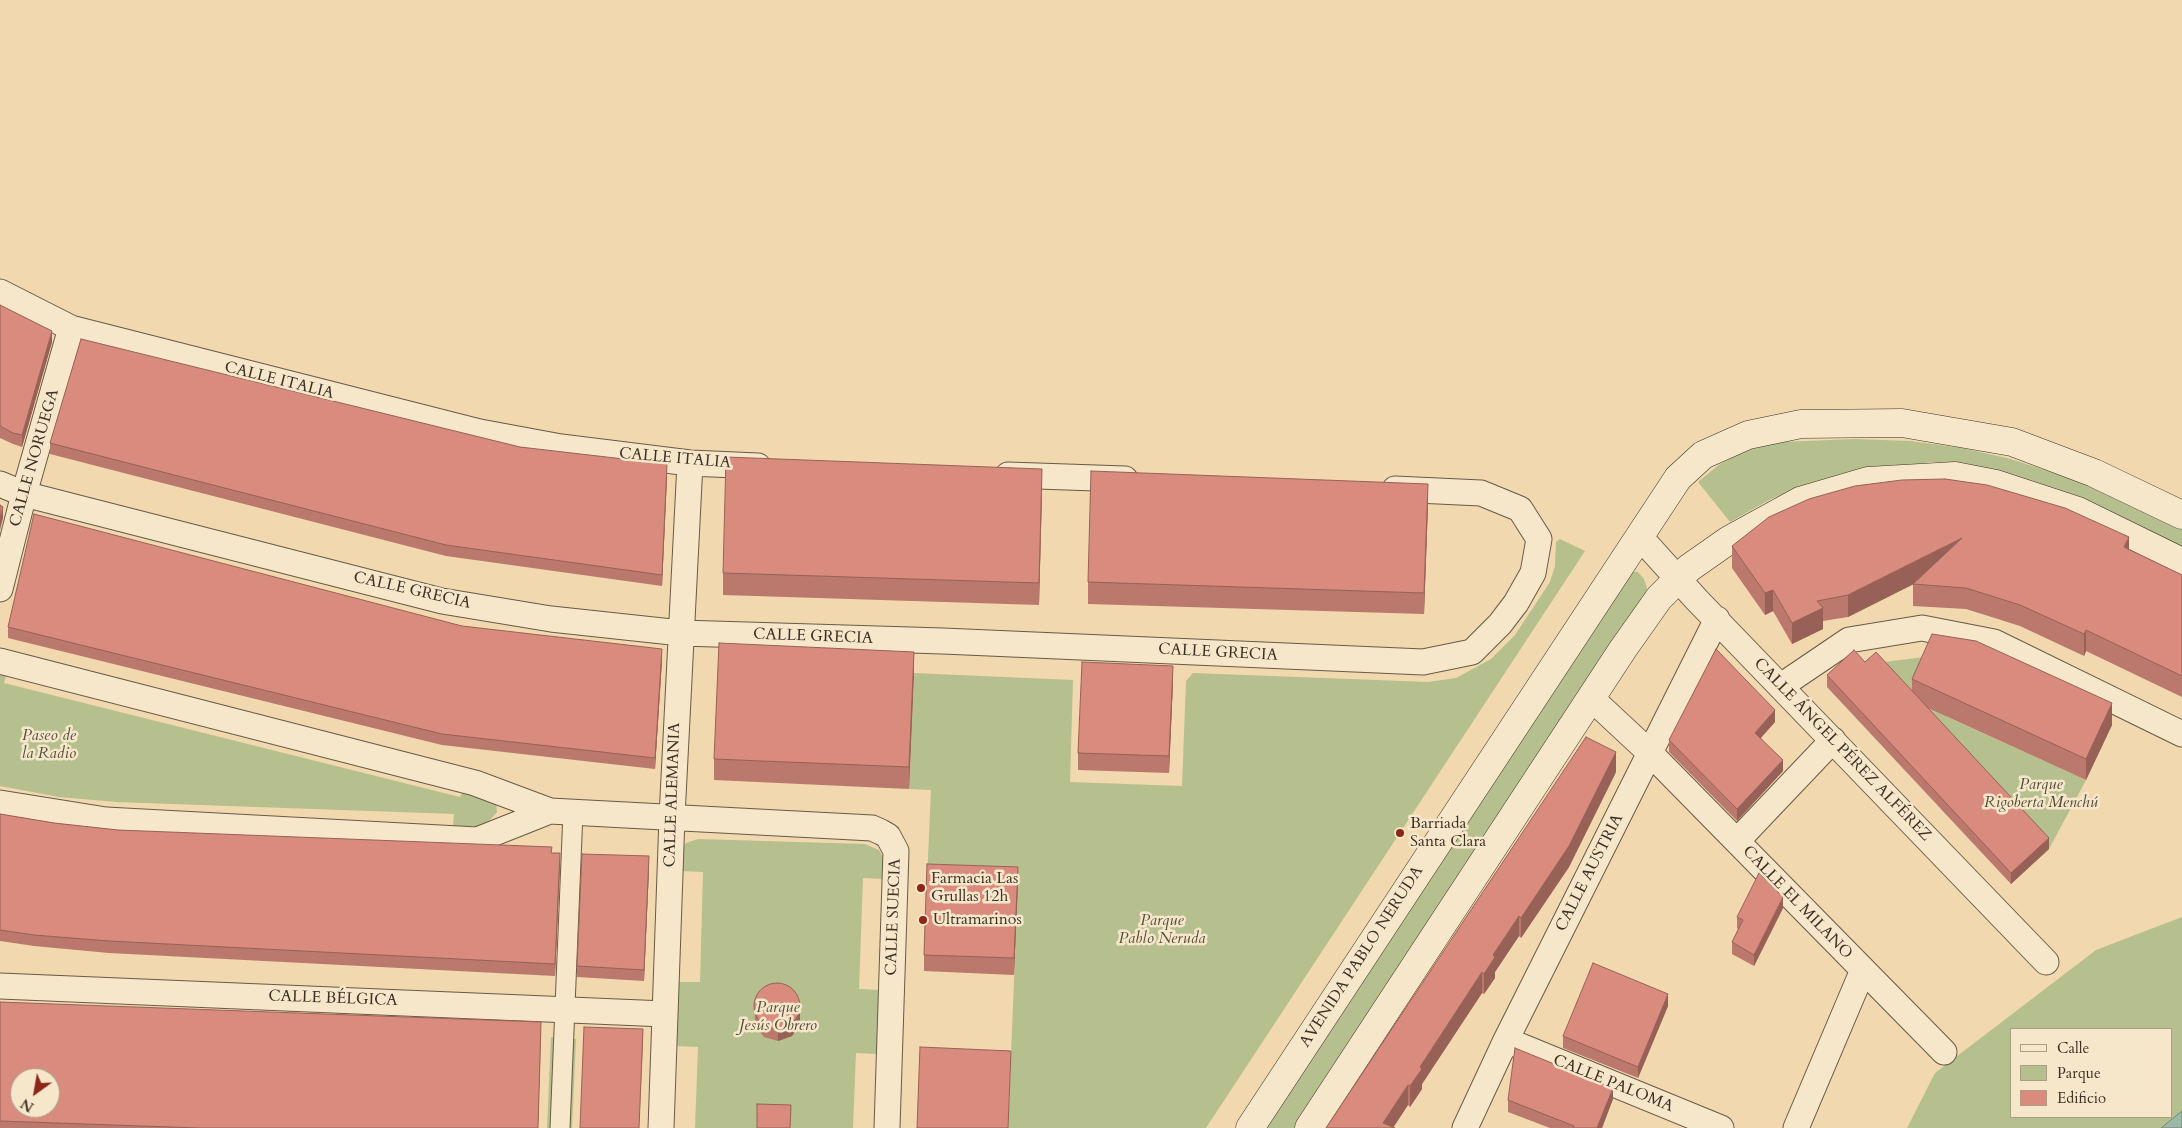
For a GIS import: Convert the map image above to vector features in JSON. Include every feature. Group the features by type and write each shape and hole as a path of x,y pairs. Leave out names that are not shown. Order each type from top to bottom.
{"main road":[{"name":"AVENIDA PABLO NERUDA","path":"1250,1128 1678,478 1703,455 1748,435 1801,424 1902,423 2012,442 2094,474 2182,515"},
{"path":"1308,1128 1659,598 1689,568 1729,540 1800,501 1868,481 1956,476 1996,484 2078,511 2182,562"}],"street":[{"name":"CALLE ITALIA","path":"0,292 71,328 480,432 561,447 690,463 779,466"},
{"name":"CALLE NORUEGA","path":"0,589 24,494 71,328"},
{"name":"CALLE ALEMANIA","path":"661,1128 672,817 690,463"},
{"path":"986,474 1144,480"},
{"name":"CALLE GRECIA","path":"0,484 24,494 442,601 551,619 681,634 943,641 1423,662 1472,652 1500,624 1516,603 1533,573 1539,539 1520,509 1481,493 1372,488"},
{"name":"CALLE ÁNGEL PÉREZ ALFÉREZ","path":"1640,537 1678,579 2046,962"},
{"name":"CALLE AUSTRIA","path":"1465,1128 1506,1040 1717,619"},
{"path":"1781,686 1849,640 1922,628 1994,642 2182,734"},
{"path":"0,661 466,781 561,811 672,817"},
{"name":"CALLE EL MILANO","path":"1591,698 1650,753 1944,1052"},
{"path":"1737,841 1833,740"},
{"path":"499,791 508,804 507,815 500,830"},
{"path":"0,803 106,820 471,840 477,840 500,830 561,811"},
{"path":"560,1128 565,1009 561,811"},
{"name":"CALLE SUECIA","path":"672,817 872,828 888,836 893,843 896,851 896,864 887,1128"},
{"path":"1796,1128 1863,970"},
{"name":"CALLE BÉLGICA","path":"0,986 665,1014"},
{"name":"CALLE PALOMA","path":"1506,1040 1721,1128"}],"green space":[{"path":"1855,439 1911,441 1962,448 2011,459 2075,480 2182,529 2182,551 1985,471 1933,462 1845,473 1811,483 1771,499 1730,522 1698,482 1720,464 1747,450 1779,442"},
{"name":"Parque Pablo Neruda","path":"1560,539 1585,551 1206,1128 1008,1128 1018,884 927,880 931,790 909,789 914,673 1073,680 1070,782 1182,786 1186,681 1193,673 1428,682 1456,678 1491,659 1515,635 1550,582 1555,566 1556,542"},
{"path":"1633,572 1638,572 1644,579 1647,588 1644,599 1294,1128 1267,1128"},
{"name":"Parque Rigoberta Menchú","path":"1932,656 1947,717 2086,780 2049,849 1876,663"},
{"name":"Paseo de la Radio","path":"0,670 8,670 4,683 460,797 465,788 496,801 497,812 489,821 478,826 453,826 454,814 116,802 59,797 0,786"},
{"name":"Parque Jesús Obrero","path":"698,839 865,844 879,850 886,862 885,879 863,878 859,989 881,990 877,1054 856,1053 853,1128 695,1128 698,1047 675,1046 677,982 700,982 703,872 680,871 680,852 686,843"},
{"path":"2182,917 2182,1111 2161,1128 1907,1128 1935,1073 2096,950"},
{"path":"551,1037 576,1039 572,1128 547,1128"}],"shaded area":[{"path":"2182,1111 2182,1128 2161,1128"}],"building":[{"path":"0,305 52,331 22,435 13,433 0,426"},
{"path":"81,339 520,447 667,464 662,575 446,545 50,443"},
{"path":"726,457 1042,469 1039,583 723,573"},
{"path":"1091,471 1428,484 1424,593 1088,582"},
{"path":"1945,479 1987,485 2065,508 2129,537 2124,547 2182,575 2182,676 2086,630 2084,634 2020,605 1966,588 1913,584 1962,538 1848,595 1817,601 1823,608 1792,623 1773,590 1765,593 1732,546 1769,517 1809,499 1855,486 1902,480"},
{"path":"0,505 3,507 0,519"},
{"path":"34,514 462,626 662,649 655,758 442,734 8,627"},
{"path":"1932,634 1976,641 2112,703 2086,759 1912,679"},
{"path":"719,643 914,652 909,767 714,759"},
{"path":"1716,649 1775,710 1755,733 1783,760 1737,809 1669,740"},
{"path":"1854,650 1865,662 1876,652 2049,838 2011,873 1827,675"},
{"path":"1082,662 1173,666 1169,756 1078,753"},
{"path":"1586,737 1616,752 1569,846 1521,918 1519,916 1493,955 1495,957 1484,974 1482,972 1420,1067 1422,1069 1410,1086 1408,1085 1383,1123 1395,1128 1326,1128"},
{"path":"0,814 54,823 118,830 552,847 551,853 560,853 555,964 109,941 34,935 0,930"},
{"path":"582,854 649,856 644,970 577,966"},
{"path":"927,864 1018,867 1014,958 924,955"},
{"path":"1759,873 1783,897 1754,955 1732,942 1743,920 1737,917"},
{"path":"1593,963 1668,994 1638,1067 1563,1036"},
{"path":"777,983 790,987 796,993 800,1006 796,1019 790,1025 777,1029 764,1025 758,1019 754,1006 758,993 764,987"},
{"path":"0,1002 541,1022 538,1128 199,1128 0,1121"},
{"path":"584,1027 643,1029 639,1128 580,1128"},
{"path":"920,1047 1011,1051 1008,1128 917,1128"},
{"path":"1515,1048 1613,1088 1597,1128 1573,1128 1574,1126 1508,1100"},
{"path":"757,1104 791,1105 790,1128 757,1128"}],"place":[{"name":"Barriada Santa Clara","path":"1400,833"},
{"name":"Farmacia Las Grullas 12h","path":"921,888"},
{"name":"Ultramarinos","path":"923,920"}]}
